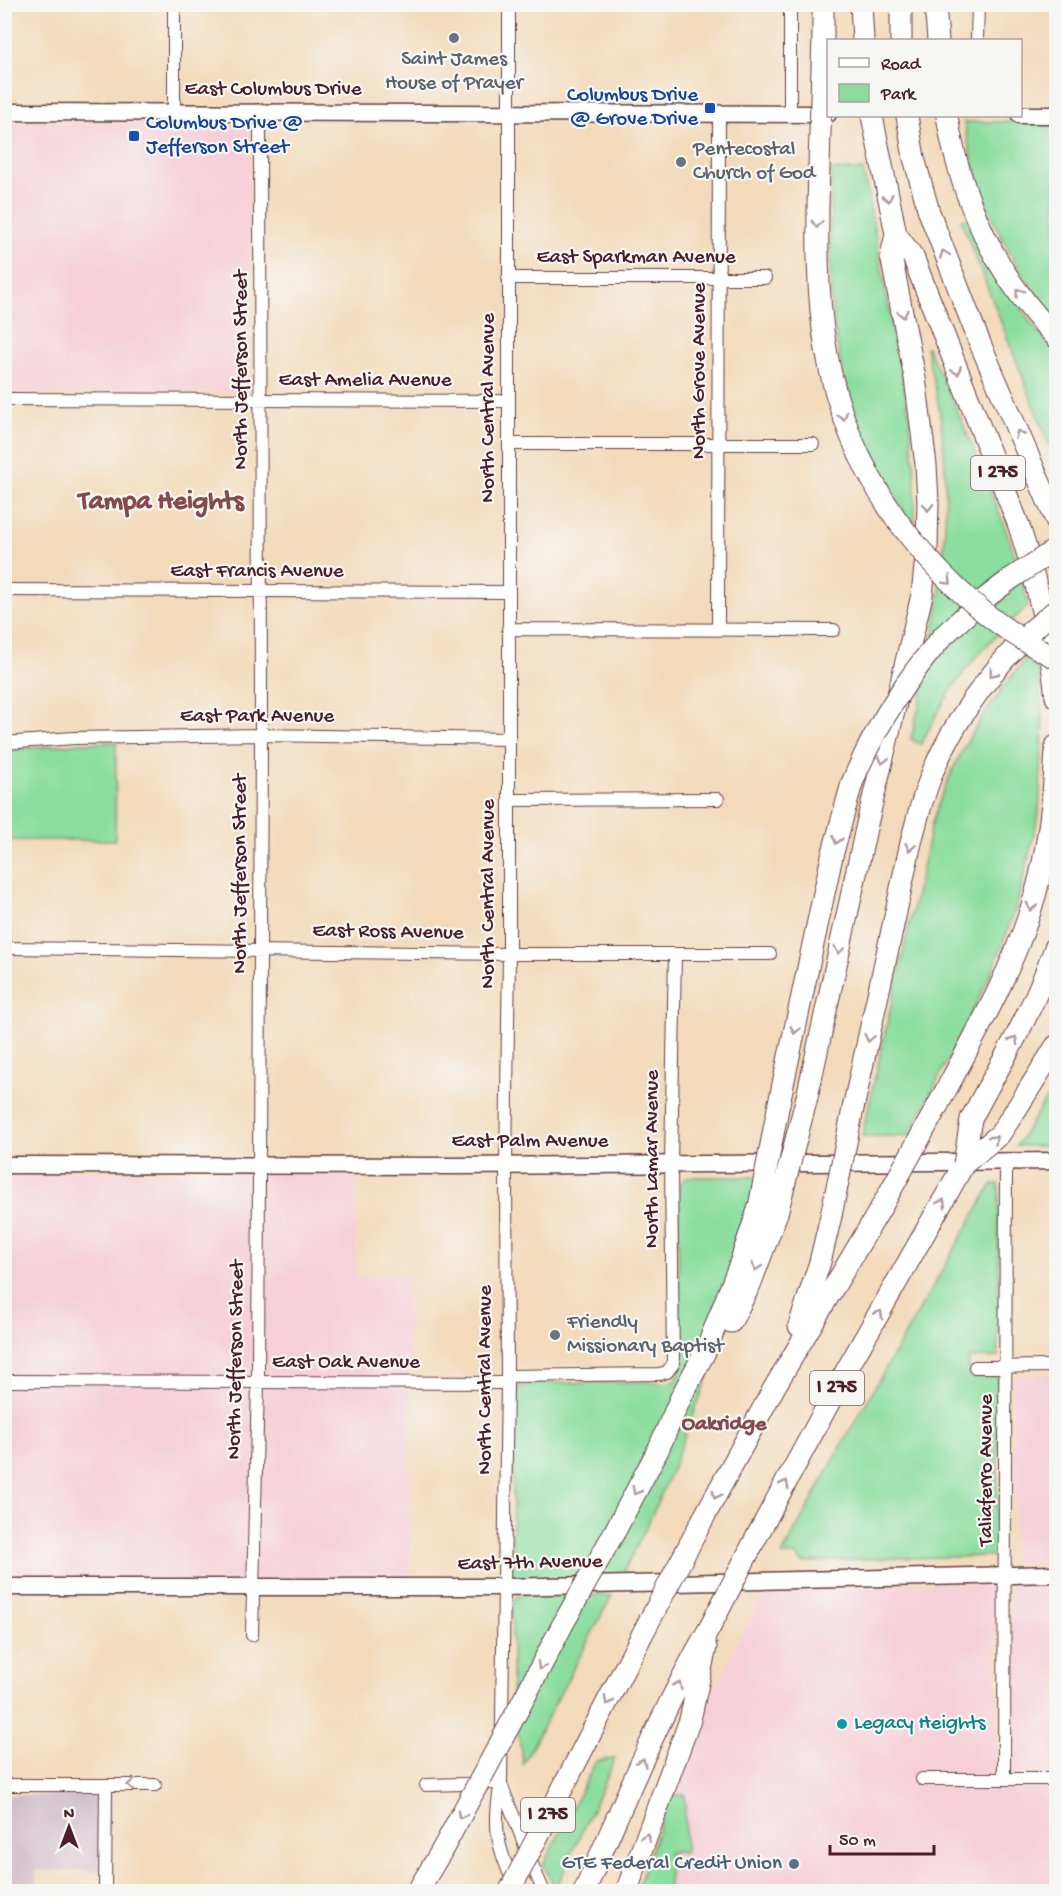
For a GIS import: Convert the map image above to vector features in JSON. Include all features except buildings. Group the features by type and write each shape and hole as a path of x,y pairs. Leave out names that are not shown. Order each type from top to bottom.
{"highway":[{"path":"823,4 817,275 820,317 832,384 842,417 856,451 878,492 937,570 963,596 1008,630 1056,658"},
{"path":"861,4 862,39"},
{"path":"901,4 901,39"},
{"path":"935,4 938,39"},
{"name":"I 275","path":"872,117 896,234 913,257 1028,553 1041,608 1056,697"},
{"name":"I 275","path":"907,117 914,158 929,212 974,331 1056,520"},
{"path":"947,117 956,158 982,233 1024,300 1056,337"},
{"path":"417,1892 441,1852 658,1450 684,1412 750,1285 768,1210 807,1097 923,583 928,502 926,465 915,378 891,256 896,234"},
{"path":"768,1210 779,1103 832,856 852,783 864,754 891,706 922,660 943,636 978,603 1056,549"},
{"path":"774,1388 806,1306 831,1216 913,834 933,772 959,720 977,692 1011,651 1056,610"},
{"name":"I 275","path":"509,1892 644,1631 774,1388 882,1206 1002,983 1030,912 1049,837 1056,746"},
{"name":"I 275","path":"584,1892 688,1664 710,1627 846,1371 964,1164 971,1119 1026,1018 1042,985 1056,945"},
{"path":"964,1164 1000,1134 1056,1047"},
{"path":"626,1892 690,1720 710,1627"}],"street":[{"path":"174,4 174,112"},
{"name":"North Central Avenue","path":"510,4 507,1379 501,1783 496,1821 498,1838 518,1892"},
{"path":"790,4 790,114"},
{"path":"977,39 978,4"},
{"name":"East Columbus Drive","path":"4,112 827,114"},
{"name":"North Jefferson Street","path":"252,1635 258,1382 262,400 260,113"},
{"name":"North Grove Avenue","path":"718,629 720,114"},
{"path":"1022,115 1056,116"},
{"name":"East Sparkman Avenue","path":"508,278 765,278"},
{"name":"East Amelia Avenue","path":"4,399 509,401"},
{"path":"509,444 813,444"},
{"name":"East Francis Avenue","path":"4,590 508,592"},
{"path":"508,629 834,630"},
{"name":"East Park Avenue","path":"4,743 74,738 261,735 509,739"},
{"path":"509,800 718,799"},
{"name":"East Ross Avenue","path":"4,948 509,954 770,954"},
{"name":"North Lamar Avenue","path":"674,1364 671,1164 675,954"},
{"name":"Taliaferro Avenue","path":"1004,1779 1006,1161"},
{"name":"East Palm Avenue","path":"4,1165 506,1165 1056,1161"},
{"name":"East Oak Avenue","path":"4,1381 258,1382 507,1379 659,1374 667,1372 674,1364"},
{"path":"975,1367 1056,1366"},
{"name":"East 7th Avenue","path":"4,1587 503,1587 1056,1574"},
{"path":"922,1779 1056,1779"},
{"path":"426,1785 501,1783"},
{"name":"North Central Avenue","path":"501,1783 544,1892"},
{"path":"4,1785 155,1785"},
{"path":"105,1892 106,1785"}],"shaded area":[{"path":"5,119 250,124 250,391 5,394"},
{"path":"5,1170 356,1173 356,1277 408,1275 410,1584 5,1581"},
{"path":"1056,1375 1056,1564 1014,1565 1013,1380 1017,1376"},
{"path":"1056,1581 1056,1768 1016,1768 1012,1765 1012,1583"},
{"path":"996,1582 997,1763 994,1768 1056,1772 1056,1891 636,1892 694,1736 763,1591"},
{"path":"5,1795 111,1795 109,1871 36,1871 35,1891 5,1892"}],"green space":[{"path":"1056,121 1056,320 1023,275 997,227 977,176 964,122"},
{"path":"831,170 863,170 909,412 915,475 915,528 898,504 870,451 849,395 842,366 831,290"},
{"path":"967,218 1032,325 1056,350 1056,462 961,220"},
{"path":"926,347 961,419 1002,520 1017,562 1028,606 978,654 957,681 921,744 911,739 936,619 945,537 946,496 940,414"},
{"path":"1028,655 1038,663 1043,728 1039,813 1017,905 992,972 909,1136 862,1136 932,823 940,799 960,754 984,714"},
{"path":"116,742 115,840 5,840 5,751"},
{"path":"1056,1088 1056,1146 1016,1146 1045,1101"},
{"path":"687,1177 762,1177 728,1319 670,1474 620,1579 514,1580 512,1575 514,1388 539,1383 675,1382 679,1372 678,1186"},
{"path":"992,1184 999,1184 998,1357 969,1358 969,1377 998,1377 997,1556 858,1559 802,1563 796,1555 782,1555 849,1432"},
{"path":"520,1595 612,1595 523,1764 512,1689 512,1609 514,1599"},
{"path":"615,1759 556,1888 543,1865 596,1761"},
{"path":"670,1795 685,1795 685,1852 669,1852 669,1891 636,1892"}],"place":[{"name":"Saint James House of Prayer","path":"454,38"},
{"name":"Columbus Drive @ Grove Drive","path":"710,108"},
{"name":"Columbus Drive @ Jefferson Street","path":"134,136"},
{"name":"Pentecostal Church of God","path":"681,162"},
{"name":"Friendly Missionary Baptist","path":"555,1335"},
{"name":"Legacy Heights","path":"842,1724"},
{"name":"GTE Federal Credit Union","path":"794,1864"}],"district":[{"name":"Tampa Heights","path":"161,503"},
{"name":"Oakridge","path":"724,1425"}]}
